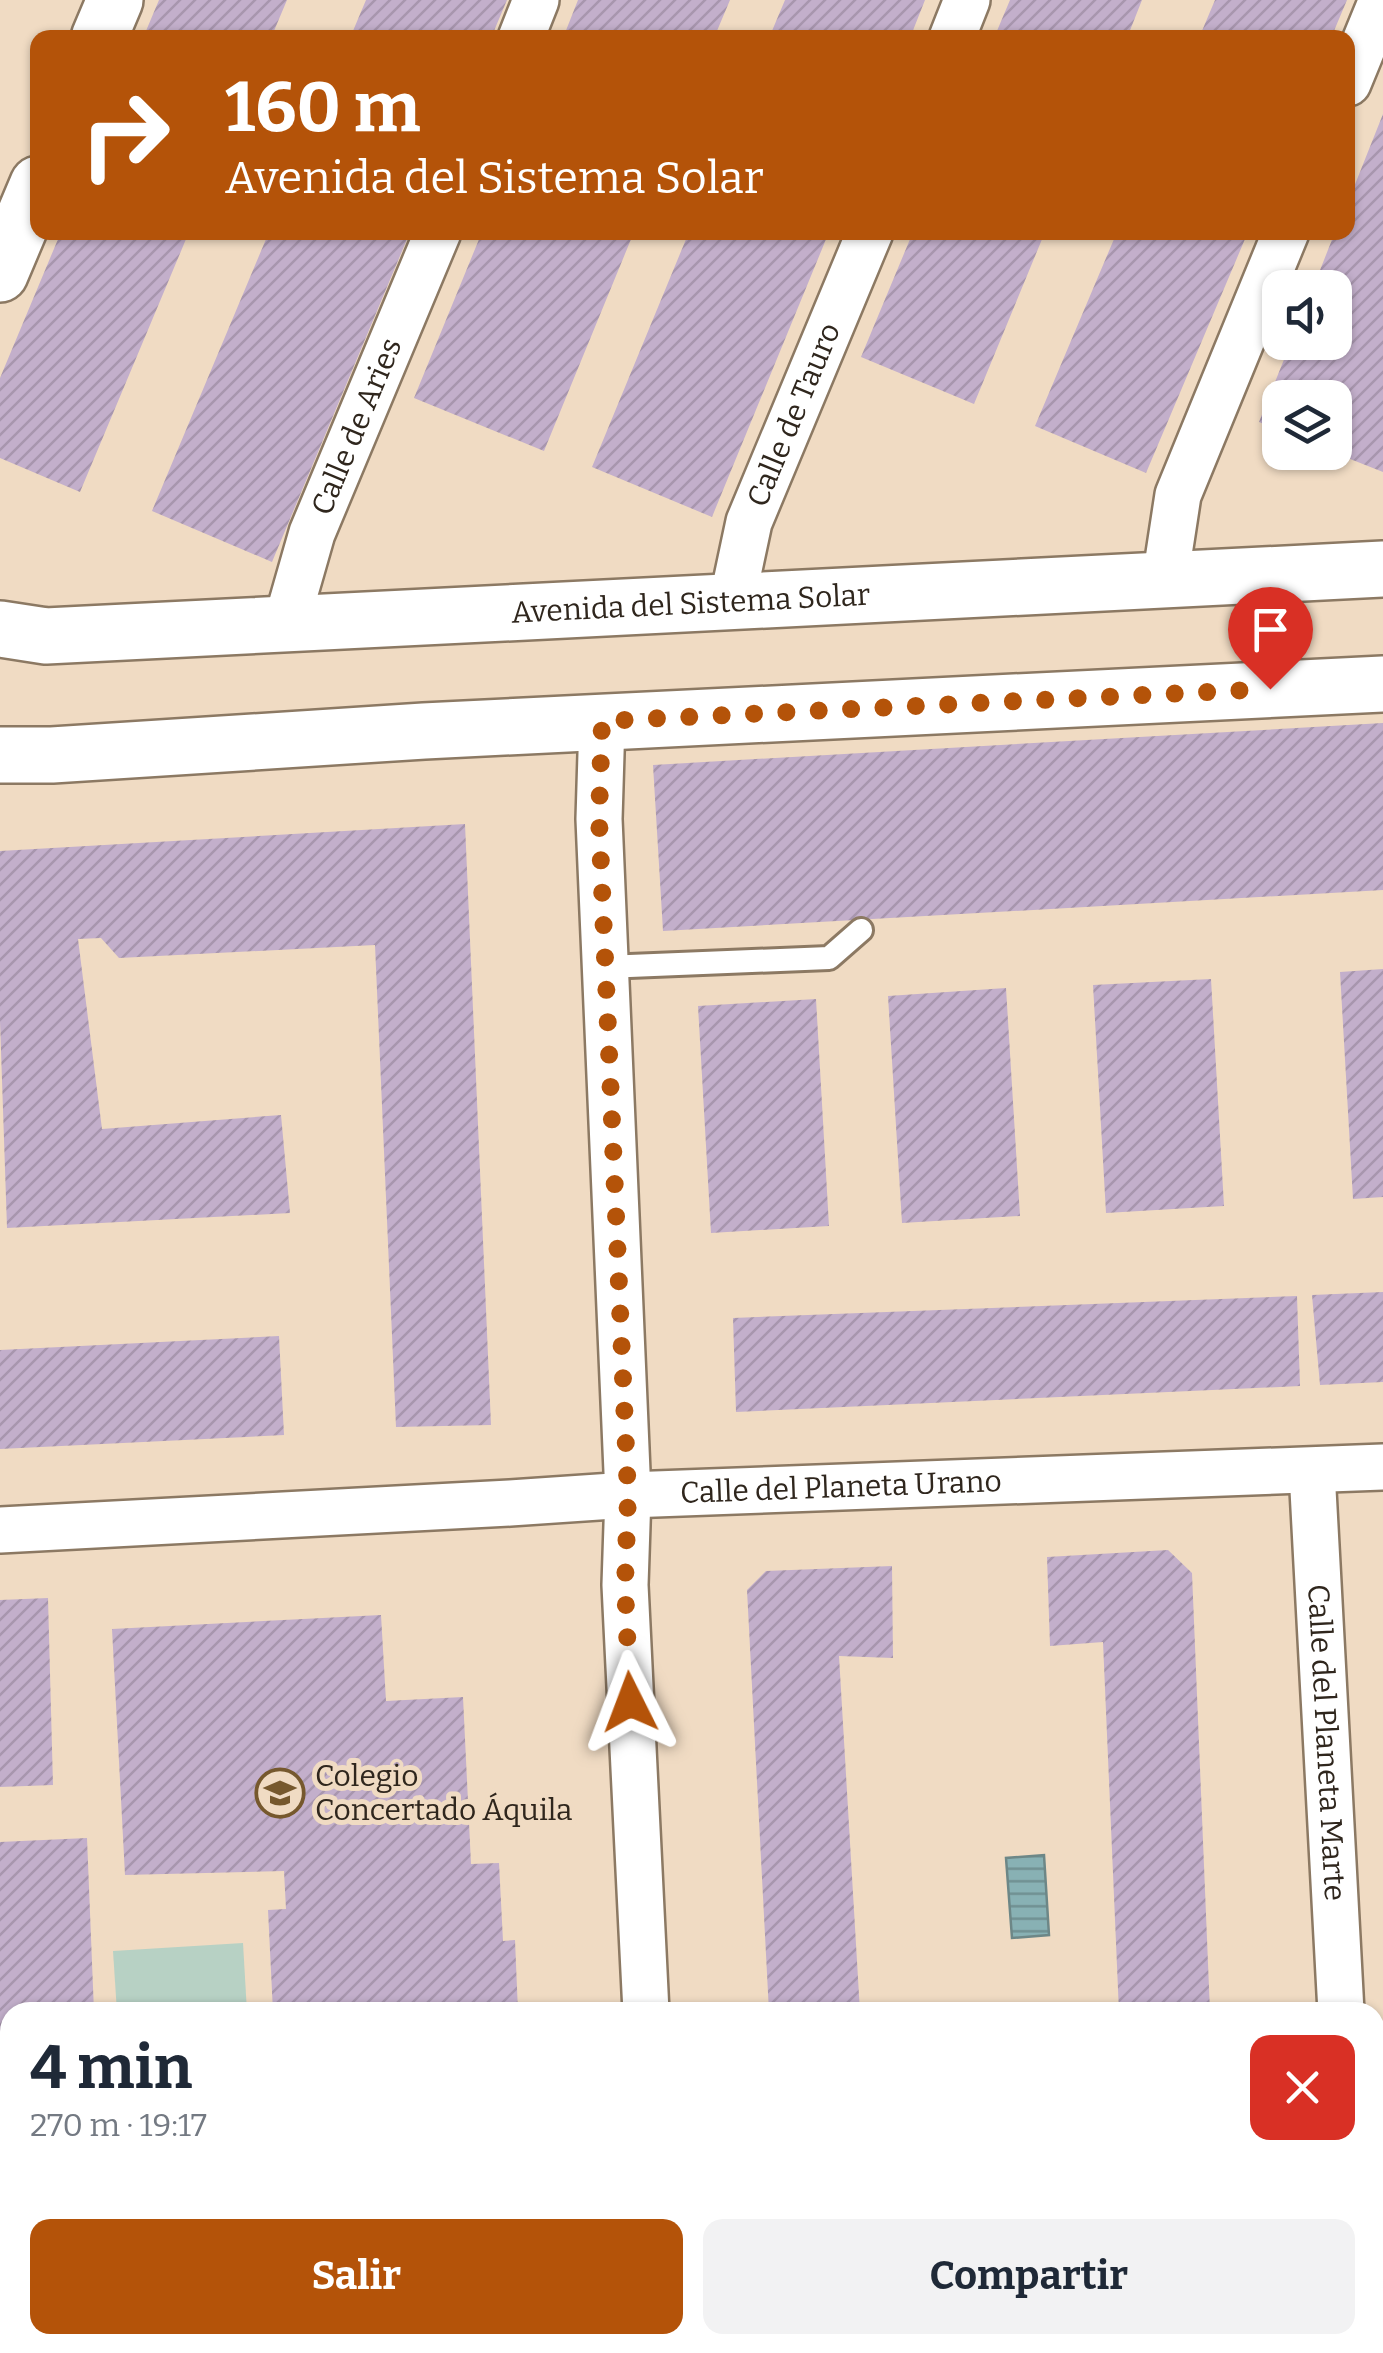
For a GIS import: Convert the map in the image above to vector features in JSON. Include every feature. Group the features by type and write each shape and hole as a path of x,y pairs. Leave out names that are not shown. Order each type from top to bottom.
{"street":[{"path":"102,30 114,0"},
{"path":"523,30 536,0"},
{"path":"955,30 968,0"},
{"path":"1355,66 1382,0"},
{"path":"0,274 30,203"},
{"name":"Calle de Aries","path":"286,624 312,534 435,240"},
{"name":"Calle de Tauro","path":"732,602 749,522 867,240"},
{"path":"1165,580 1178,495 1283,240"},
{"name":"Avenida del Sistema Solar","path":"0,629 46,636 1383,569"},
{"path":"0,755 52,756 602,721 1383,684"},
{"path":"602,721 599,818 628,1495 625,1585 646,2002"},
{"name":"Calle del Planeta Urano","path":"0,1530 628,1495 1383,1468"},
{"name":"Calle del Planeta Marte","path":"1312,1471 1339,2002"}],"lane":[{"path":"605,966 829,958 861,930"}],"green space":[{"path":"243,1943 246,2002 116,2002 113,1951"}],"water":[{"path":"1044,1855 1049,1935 1012,1938 1006,1858"}],"building":[{"path":"159,0 287,0 274,30 146,30"},
{"path":"366,0 507,0 494,30 353,30"},
{"path":"578,0 730,0 717,30 566,30"},
{"path":"785,0 925,0 913,30 772,30"},
{"path":"1010,0 1142,0 1130,30 997,30"},
{"path":"1215,0 1347,0 1334,30 1202,30"},
{"path":"1383,114 1383,472 1352,460 1352,380 1276,380 1284,360 1352,360 1352,270 1320,270 1332,240 1355,240 1355,184"},
{"path":"58,240 186,240 80,492 0,458 0,378"},
{"path":"266,240 407,240 272,562 152,511"},
{"path":"479,240 631,240 544,451 414,398"},
{"path":"686,240 826,240 712,517 592,467"},
{"path":"910,240 1042,240 974,404 861,357"},
{"path":"1114,240 1245,240 1146,473 1035,426"},
{"path":"1383,723 1383,890 663,931 653,765"},
{"path":"465,824 491,1425 396,1427 375,945 119,958 101,938 78,939 102,1129 281,1115 290,1213 7,1228 0,1021 0,851"},
{"path":"1383,969 1383,1197 1353,1199 1340,972"},
{"path":"1211,979 1224,1206 1106,1213 1093,985"},
{"path":"1006,988 1020,1216 902,1223 888,996"},
{"path":"816,999 829,1226 711,1233 698,1006"},
{"path":"1383,1292 1383,1382 1320,1385 1312,1295"},
{"path":"1297,1296 1300,1386 736,1412 733,1318"},
{"path":"279,1336 284,1435 0,1449 0,1350"},
{"path":"1168,1550 1192,1573 1210,2002 1119,2002 1103,1642 1050,1646 1047,1557"},
{"path":"892,1566 893,1658 839,1656 859,2002 768,2002 747,1590 766,1571"},
{"path":"48,1598 53,1785 0,1787 0,1600"},
{"path":"381,1615 386,1701 463,1697 471,1864 499,1863 503,1941 515,1940 518,2002 273,2002 268,1910 286,1909 284,1871 125,1875 112,1629"},
{"path":"87,1838 94,2002 0,2002 0,1842"}],"place":[{"name":"Colegio Concertado Áquila","path":"280,1793"}],"route":[{"path":"630,1702 625,1585 628,1495 599,818 602,721 1270,689"}]}
